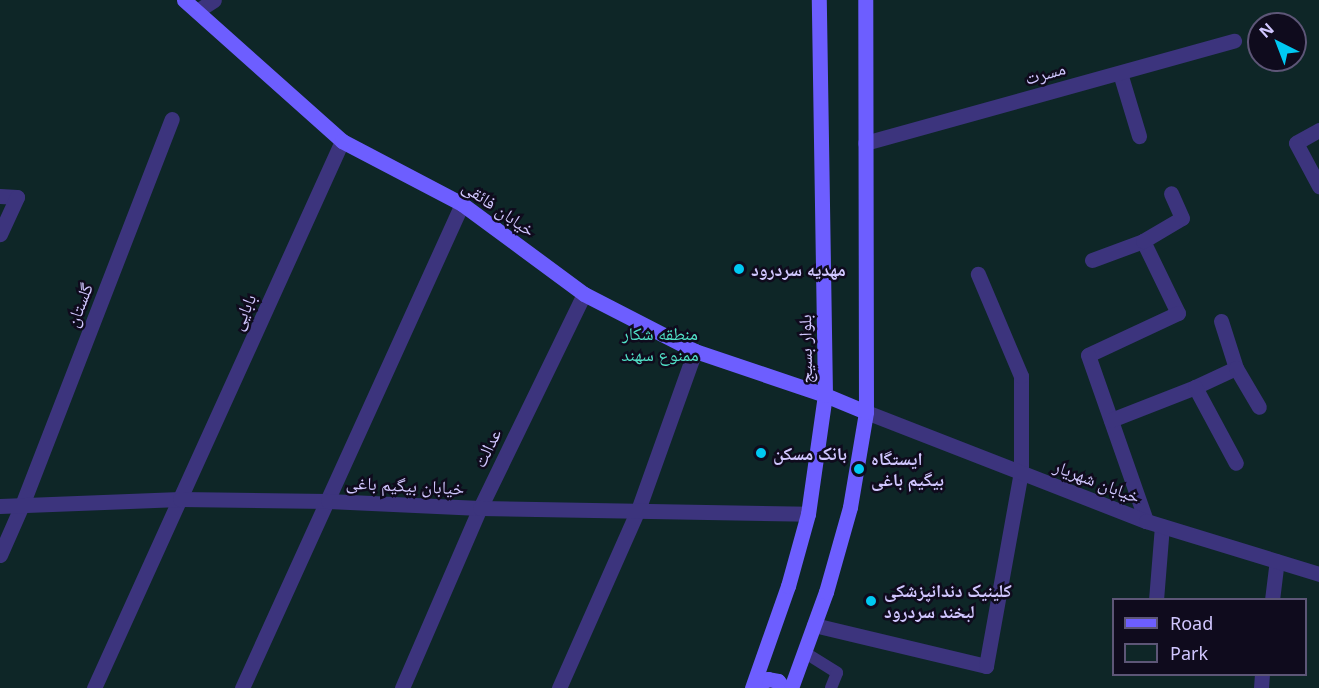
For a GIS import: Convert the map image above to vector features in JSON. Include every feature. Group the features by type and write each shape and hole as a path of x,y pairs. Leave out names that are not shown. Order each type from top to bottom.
{"main road":[{"name":"خیابان فائقی","path":"184,0 342,141 462,204 584,294 695,351 825,395 866,412"},
{"name":"بلوار بسیج","path":"753,687 788,586 808,514 825,395 819,0"},
{"path":"753,687 768,679 789,686 804,652 850,507 866,412 866,0"}],"street":[{"path":"197,11 214,0"},
{"name":"مسرت","path":"865,143 1234,41"},
{"path":"1120,73 1139,136"},
{"name":"گلستان","path":"0,555 22,505 172,119"},
{"path":"1319,130 1296,143 1319,186"},
{"name":"بابایی","path":"94,688 342,141"},
{"path":"1092,260 1143,241 1182,218 1171,193"},
{"path":"0,196 17,197 0,234"},
{"path":"242,688 462,204"},
{"path":"1143,241 1178,313 1088,355 1146,521"},
{"path":"814,625 986,666 1021,472 1021,376 978,274"},
{"name":"عدالت","path":"402,688 480,508 584,294"},
{"path":"1221,321 1236,368 1259,406"},
{"path":"559,688 638,510 695,351"},
{"path":"1111,420 1236,368"},
{"path":"1195,387 1236,463"},
{"name":"خیابان شهریار","path":"866,412 1146,521 1319,574"},
{"name":"خیابان بیگیم باغی","path":"0,506 180,499 328,501 480,508 808,514"},
{"path":"1156,598 1162,526"},
{"path":"1272,598 1276,561"}],"lane":[{"path":"804,652 837,673 831,688"}],"green space":[{"name":"منطقه شکار ممنوع سهند","path":"0,0 1319,0 1319,688 0,688"}],"place":[{"name":"مهدیه سردرود","path":"739,269"},
{"name":"بانک مسکن","path":"761,453"},
{"name":"ایستگاه بیگیم باغی","path":"859,469"},
{"name":"کلینیک دندانپزشکی لبخند سردرود","path":"871,601"}]}
